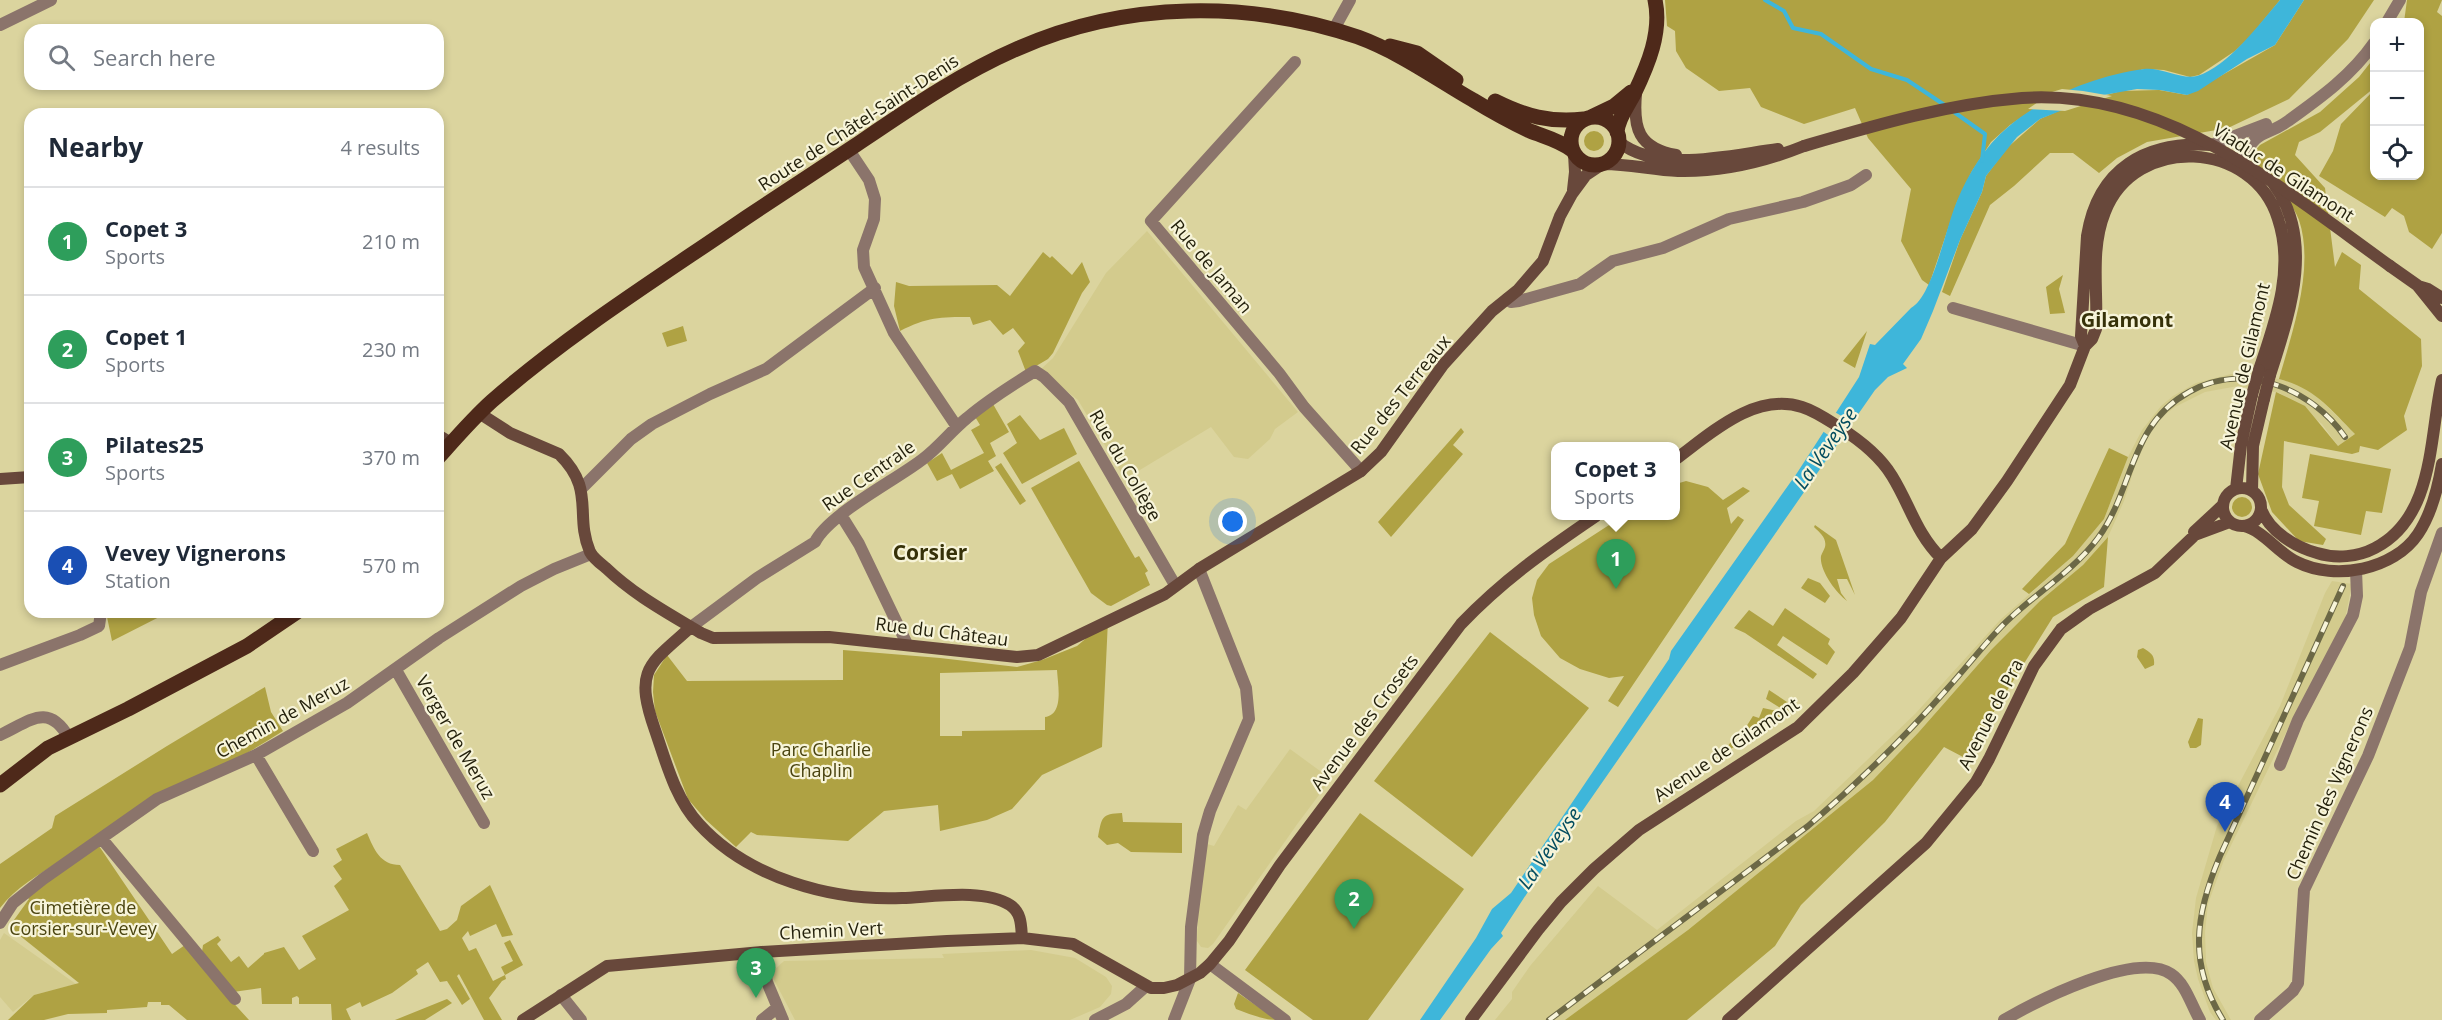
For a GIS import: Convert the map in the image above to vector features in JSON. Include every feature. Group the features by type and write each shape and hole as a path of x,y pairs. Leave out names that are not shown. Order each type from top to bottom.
{"main road":[{"name":"Route de Châtel-Saint-Denis","path":"1618,137 1622,116 1638,86 1654,39 1656,0"},
{"name":"Route de Châtel-Saint-Denis","path":"445,439 574,335 937,90 993,60 1048,36 1104,20 1167,10 1224,10 1290,18 1334,29 1372,43 1416,52 1461,83 1527,116 1550,120 1588,118 1614,106 1638,86"},
{"name":"Route de Châtel-Saint-Denis","path":"1372,43 1522,127 1560,142 1573,152"},
{"path":"1588,118 1607,120 1618,137 1616,153 1603,164 1585,164 1573,152 1572,133 1588,118"},
{"path":"0,785 48,748 247,646 288,618"}],"street":[{"path":"0,25 51,0"},
{"path":"1334,29 1350,0"},
{"path":"2389,18 2400,0"},
{"path":"2243,158 2254,139 2284,124 2346,78 2370,48"},
{"name":"Rue de Jaman","path":"1296,62 1150,221 1361,471"},
{"path":"1638,86 1635,122 1645,141 1664,153 1713,161"},
{"name":"Viaduc de Gilamont","path":"1618,137 1632,152 1651,159 1713,161 1780,156 1804,146 1903,118 1970,104 2024,98 2057,99 2119,108 2177,128 2205,141 2268,179 2417,285 2442,298"},
{"path":"2211,145 2296,114"},
{"name":"Avenue de Gilamont","path":"2085,346 2081,336 2087,236 2089,222 2104,189 2120,171 2143,155 2170,146 2211,145 2243,158 2275,185 2294,236 2295,279 2292,301 2265,373"},
{"path":"849,150 869,180 874,199 874,219 863,250 864,267 894,333 957,426"},
{"name":"Rue des Terreaux","path":"1572,194 1575,172 1573,152"},
{"name":"Avenue de Gilamont","path":"1471,1020 1538,930 1561,902 1594,869 1639,830 1798,727 1853,673 1901,618 1941,558 1972,529 2009,478 2074,378 2085,346 2096,329 2098,236 2105,212 2115,192 2127,179 2155,163 2176,157 2196,156 2225,163 2245,174 2258,185 2272,204 2278,218 2284,256 2281,299 2265,373 2241,445 2236,489"},
{"name":"Viaduc de Gilamont","path":"1603,164 1677,171 1713,161"},
{"name":"Rue des Terreaux","path":"1175,585 1361,471 1381,452 1443,365 1492,311 1507,299 1543,261 1572,194 1586,175 1603,164"},
{"path":"1507,299 1511,302 1519,301 1580,284 1613,261 1663,248 1729,219 1803,202 1851,185 1866,175"},
{"name":"Viaduc de Gilamont","path":"2417,285 2442,316"},
{"path":"582,488 631,439 652,424 766,369 874,288"},
{"path":"1953,308 2085,346"},
{"name":"Rue Centrale","path":"691,627 757,578 814,542 819,533 841,515 922,460 945,441 969,416 1035,371"},
{"name":"Rue du Collège","path":"1035,371 1069,402 1175,585"},
{"path":"2442,380 2438,426 2424,481 2410,517 2391,540 2368,552 2339,556 2323,555 2304,549 2276,530 2264,517 2259,499 2252,491 2236,489 2227,495 2223,512 2230,522 2255,530 2288,557 2306,566 2332,571 2356,570 2394,555 2417,536 2430,510 2442,464"},
{"name":"Avenue de Gilamont","path":"2252,491 2253,446 2258,397"},
{"path":"1680,456 1729,421 1756,409 1780,404 1804,408 1861,443 1879,459 1892,476 1919,531 1941,558"},
{"path":"479,413 510,434 559,454 575,473 582,488 586,536 591,554"},
{"path":"0,479 24,477"},
{"name":"Avenue de Pra","path":"1728,1020 1926,843 1976,782 2034,666 2061,629 2089,609 2155,573 2190,538 2203,521 2223,505"},
{"path":"2244,526 2256,519 2261,509"},
{"path":"841,515 859,544 907,644"},
{"name":"Avenue des Crosets","path":"1146,986 1164,988 1190,979 1210,964 1280,865 1461,624 1533,558 1590,520"},
{"name":"Avenue de Pra","path":"2190,538 2210,528 2230,522"},
{"name":"Chemin des Vignerons","path":"2260,1020 2293,991 2298,983 2304,890 2368,756 2410,648 2421,592 2442,533"},
{"name":"Rue du Château","path":"591,554 625,586 713,638 829,637 1017,657 1038,654 1165,594 1175,585"},
{"name":"Chemin de Meruz","path":"0,923 12,903 21,895 157,799 256,755 347,703 439,638 521,586 591,554"},
{"path":"1174,1020 1190,979 1191,927 1203,835 1210,811 1246,729 1249,706 1244,681 1199,569"},
{"path":"2280,765 2298,720 2353,615 2357,596 2356,570"},
{"path":"0,665 99,626 100,618"},
{"path":"691,627 649,666 644,686 647,708 681,800 701,827 735,856 771,874 830,892 883,898 960,895 1000,901 1017,911 1022,938"},
{"name":"Verger de Meruz","path":"396,670 484,823"},
{"path":"0,735 36,716 49,717 62,726 69,738"},
{"path":"256,755 313,851"},
{"path":"102,839 235,999"},
{"name":"Chemin Vert","path":"523,1020 607,966 762,952 1022,938 1073,944 1146,986"},
{"path":"762,952 763,971 780,1014 762,1020"},
{"path":"1210,964 1285,1020"},
{"path":"2004,1020 2039,1000 2096,978 2148,966 2163,969 2174,976 2185,989 2200,1020"},
{"path":"1095,1020 1126,1004 1146,986"},
{"path":"561,995 581,1020"}],"shaded area":[{"path":"1147,231 1298,412 1275,429 1270,439 1248,459 1234,457 1211,427 1125,479 1078,400 1040,370 1053,358 1106,273"},
{"path":"2231,374 2279,379 2301,385 2320,399 2355,434 2338,446 2322,424 2280,393 2238,386 2205,392 2175,407 2158,420 2143,441 2124,501 2108,537 2083,565 2040,601 1991,650 1873,780 1688,930 1565,1020 1495,1020 1512,999 1512,992 1530,966 1598,886 1657,930 1796,821 1814,811 1915,714 2000,620 2073,556 2104,519 2128,457 2142,430 2161,406 2196,383"},
{"path":"2332,581 2352,584 2345,619 2293,718 2224,860 2208,904 2205,932 2206,962 2213,988 2231,1020 2216,1020 2210,1012 2194,961 2192,933 2196,898 2217,826 2280,706 2325,593"},
{"path":"1290,749 1331,779 1213,944 1208,948 1201,947 1197,941 1199,889 1207,844 1214,846 1238,805 1246,810"},
{"path":"4,933 76,984 34,995 13,1012 0,997 0,940"},
{"path":"1031,950 1075,958 1106,977 1112,986 1111,994 1100,1007 1070,1020 795,1020 772,976 773,971 784,961 944,958 942,954"}],"green space":[{"path":"1665,0 2280,0 2249,38 2235,51 2199,75 2190,77 2164,70 2144,69 2054,95 2010,125 1991,142 1972,171 1957,202 1929,285 1922,280 1901,241 1911,189 1868,138 1855,108 1804,124 1761,107 1750,88 1719,91 1686,68 1676,51 1675,31 1667,26"},
{"path":"2304,0 2374,0 2348,39 2289,99 2228,128 2147,142 2117,158 2099,173 2073,153 2050,153 1990,205 1950,296 1942,292 1960,240 1982,192 1986,176 2007,148 2040,119 2077,103 2121,91 2159,90 2187,95 2275,45"},
{"path":"2407,0 2442,0 2437,12 2442,16 2442,233 2432,249 2409,232 2404,216 2392,208 2385,217 2319,176 2333,151 2341,124 2370,94 2370,180 2424,180 2424,18 2405,18"},
{"path":"2370,63 2370,91 2320,132 2299,142 2295,155 2325,188 2335,267 2342,252 2361,265 2359,289 2421,339 2422,366 2404,416 2407,430 2378,450 2360,446 2359,452 2352,454 2284,441 2282,487 2289,505 2326,539 2323,545 2299,541 2272,512 2258,474 2276,392 2305,406 2338,446 2355,434 2321,400 2303,388 2279,379 2300,300 2304,259 2303,239 2295,212 2259,173 2254,158 2260,145 2320,112 2359,77"},
{"path":"1594,131 1601,134 1604,141 1601,148 1594,151 1587,148 1584,141 1587,134"},
{"path":"1043,252 1050,258 1052,256 1072,275 1082,262 1090,282 1082,293 1053,353 1048,359 1026,372 1018,351 1025,343 1013,328 1003,335 990,320 973,325 970,317 942,318 926,320 900,331 894,306 896,282 909,286 997,285 1010,296"},
{"path":"2063,275 2059,289 2065,313 2050,314 2046,287"},
{"path":"683,326 687,341 667,347 662,333"},
{"path":"1867,331 1855,368 1843,361"},
{"path":"993,404 1009,432 990,443 996,456 988,461 994,471 960,489 952,474 937,481 927,463 942,453 951,470 984,453 971,430 980,425 974,415"},
{"path":"1020,415 1040,440 1064,428 1077,454 1022,484 1003,453 1017,443 1007,424"},
{"path":"1461,428 1464,432 1453,445 1463,454 1391,537 1378,522"},
{"path":"2109,448 2128,457 2104,519 2073,556 2029,594 2022,589 2065,544"},
{"path":"2310,454 2391,469 2382,513 2366,511 2361,535 2314,526 2319,501 2302,498"},
{"path":"1079,461 1135,558 1139,556 1148,571 1145,573 1150,585 1111,606 1091,593 1031,488"},
{"path":"1001,463 1026,501 1020,505 995,467"},
{"path":"1686,481 1708,487 1723,500 1743,487 1750,491 1727,508 1731,524 1738,516 1744,520 1618,707 1608,701 1624,676 1609,678 1580,669 1560,658 1541,636 1534,615 1532,598 1537,580 1549,564 1617,520 1680,520 1680,483"},
{"path":"2238,497 2246,497 2252,503 2252,511 2246,517 2238,517 2232,511 2232,503"},
{"path":"1815,525 1836,540 1855,595 1847,579 1837,579 1841,593 1847,601 1833,587 1825,574 1821,556 1825,541 1814,527"},
{"path":"2108,537 2104,587 2053,617 1965,758 1944,747 1885,822 1801,905 1775,946 1687,1020 1565,1020 1688,930 1873,780 1991,650 2040,601 2083,565"},
{"path":"1808,578 1820,583 1830,596 1825,603 1801,588"},
{"path":"1785,608 1830,639 1828,644 1835,652 1827,665 1783,636 1777,645 1817,674 1813,679 1734,628 1749,610 1773,626"},
{"path":"107,618 157,618 112,641"},
{"name":"Parc Charlie Chaplin","path":"1108,620 1102,747 1042,775 1012,809 987,820 940,831 938,805 884,811 848,841 757,835 751,832 736,847 706,820 688,799 655,711 654,675 667,655 687,681 843,680 843,650 1017,667 1077,646","holes":["1057,670 1059,691 1057,705 1055,711 1045,717 1045,730 962,731 962,736 940,736 940,673"]},
{"path":"1490,632 1589,708 1472,857 1374,781"},
{"path":"2143,648 2154,659 2154,665 2145,669 2137,657 2138,650"},
{"path":"265,687 271,712 283,731 88,843 28,882 0,908 0,864 52,828 55,816"},
{"path":"1769,690 1793,706 1787,712 1766,699"},
{"path":"1763,708 1783,715 1720,756 1734,738 1737,741 1753,716 1759,718"},
{"path":"2198,718 2203,719 2201,745 2190,748 2188,742"},
{"path":"1122,813 1123,822 1182,823 1182,853 1131,852 1118,843 1107,845 1098,837 1102,821 1110,814"},
{"path":"1360,813 1464,889 1368,1020 1313,1020 1245,970"},
{"path":"367,833 375,850 383,859 400,865 440,931 447,929 457,920 461,906 490,885 513,935 502,937 496,924 470,936 468,931 462,938 469,951 476,948 493,981 505,975 506,979 489,998 502,1020 484,1020 459,974 457,976 470,999 462,1005 447,981 440,982 428,962 416,970 418,974 392,993 362,1007 360,1002 346,1009 351,1020 332,1020 331,1004 299,1004 297,996 292,998 292,1004 262,1004 261,988 233,992 202,952 203,945 218,936 221,940 217,944 231,962 239,956 248,968 264,953 284,947 299,970 316,959 302,936 349,910 334,886 342,879 333,866 342,860 336,849"},
{"name":"Cimetière de Corsier-sur-Vevey","path":"99,846 172,954 185,945 208,975 249,1020 187,1020 169,1005 161,1005 161,1002 148,1002 147,1007 107,1010 107,1013 68,1014 44,1020 8,1020 34,995 79,983 9,927 29,899 26,896"},
{"path":"510,940 523,965 505,975 501,967 513,961 504,943"},
{"path":"1238,993 1277,1020 1262,1018 1236,1009 1234,1004"},
{"path":"447,999 452,1003 425,1020 395,1020"}],"water":[{"name":"La Veveyse","path":"2280,0 2304,0 2275,45 2247,59 2198,91 2187,95 2137,89 2098,96 2040,119 2017,137 1986,176 1982,192 1960,240 1921,339 1903,364 1907,368 1888,377 1875,390 1558,846 1501,933 1503,936 1491,949 1440,1020 1420,1020 1476,938 1492,909 1511,893 1669,659 1671,651 1797,473 1859,377 1870,344 1875,345 1919,301 1932,275 1961,191 1978,161 1992,143 2008,127 2037,106 2072,89 2108,76 2144,69 2191,77 2209,71 2243,43"}],"pier":[{"path":"2062,89 2112,96 2065,111 2028,109 2052,92"},
{"path":"1833,411 1855,424 1841,444 1821,430"}],"waterway":[{"path":"1765,0 1784,11 1793,28 1821,34 1871,69 1907,80 1946,106"},
{"path":"1954,112 1985,134 1982,161"}],"railway":[{"path":"1549,1020 1808,826 1880,760 1931,707 2001,627 2088,551 2110,519 2143,440 2169,406 2189,392 2210,383 2232,379 2254,380 2275,384 2295,393 2314,405 2345,437"},
{"path":"2223,1020 2204,979 2200,959 2199,939 2205,899 2220,856 2343,586"}],"place":[{"name":"Copet 3","path":"1616,589"},
{"name":"Vevey Vignerons","path":"2225,832"},
{"name":"Copet 1","path":"1354,929"},
{"name":"Pilates25","path":"756,998"}],"district":[{"name":"Gilamont","path":"2127,319"},
{"name":"Corsier","path":"930,552"}]}
